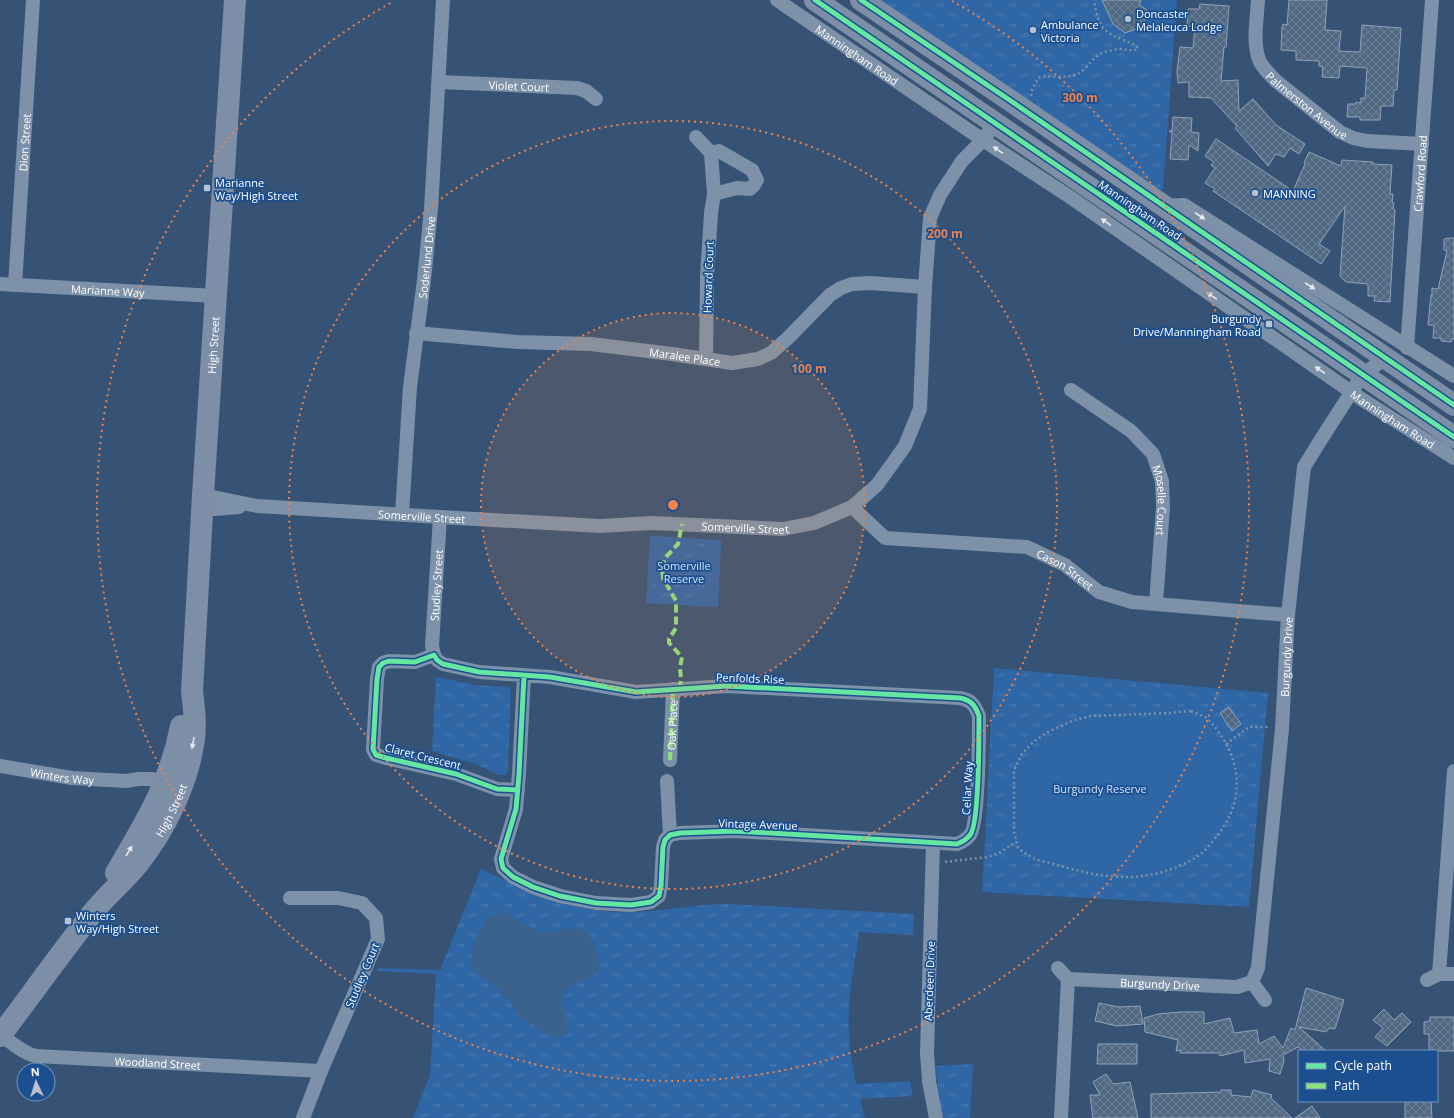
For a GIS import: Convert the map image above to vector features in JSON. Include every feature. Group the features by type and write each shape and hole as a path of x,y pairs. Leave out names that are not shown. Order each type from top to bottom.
{"main road":[{"name":"High Street","path":"0,1036 96,909 136,866 150,847 163,826 170,791 189,763 194,739 195,719 192,690 202,503 235,0"},
{"name":"Manningham Road","path":"814,0 986,125 1363,374 1454,437"},
{"name":"Manningham Road","path":"861,0 1013,96 1164,206 1454,404"},
{"path":"986,125 1013,96"}],"street":[{"name":"Dion Street","path":"15,285 33,0"},
{"name":"Soderlund Drive","path":"402,514 410,387 424,280 431,209 440,82 443,0"},
{"name":"Manningham Road","path":"777,0 971,132 986,125 1070,198 1351,393 1454,458"},
{"name":"Palmerston Avenue","path":"1258,0 1256,30 1258,53 1266,71 1276,81 1340,132 1346,135 1367,141 1422,144"},
{"name":"Crawford Road","path":"1407,348 1432,0"},
{"name":"Violet Court","path":"440,82 577,88 586,91 596,99"},
{"name":"Somerville Street","path":"962,161 971,132 986,125"},
{"name":"Somerville Street","path":"202,503 600,526 652,523 783,529 814,523 852,507 877,485 905,446 920,408 925,287 930,218 940,195 986,125"},
{"path":"696,137 711,153 719,151 752,170 757,180 750,189 737,188 714,194"},
{"name":"Howard Court","path":"706,359 707,277 711,213 714,194 711,153"},
{"name":"Manningham Road","path":"1164,206 1184,205 1407,348 1454,376"},
{"name":"Maralee Place","path":"416,333 517,342 590,344 732,363 758,358 771,353 788,338 830,295 841,288 852,284 870,283 925,287"},
{"name":"Marianne Way","path":"0,284 215,296"},
{"name":"Burgundy Drive","path":"1061,1118 1063,974 1237,987 1252,982 1258,968 1282,728 1288,615 1304,467 1363,374 1386,358"},
{"path":"1426,360 1428,387"},
{"name":"Moselle Court","path":"1071,390 1131,431 1153,454 1162,481 1163,507 1156,603"},
{"name":"Cason Street","path":"852,507 885,538 1027,547 1065,565 1099,592 1132,602 1288,615"},
{"name":"Studley Street","path":"434,655 432,646 440,517"},
{"name":"Penfolds Rise","path":"434,655 437,660 443,664 480,672 550,677 636,692 726,686 960,698 972,702"},
{"name":"Claret Crescent","path":"434,655 415,662 389,661 383,663 379,667 373,748 376,754 386,758 456,774 497,789 518,790"},
{"path":"524,676 516,809 501,859 503,868 513,877 533,887 560,896 596,903 631,905 651,902 659,896 663,847 665,840 670,835 667,781"},
{"name":"Oak Place","path":"670,760 673,689"},
{"name":"Cellar Way","path":"933,843 957,844 964,841 971,835 974,827 979,745 979,716 976,707 972,702"},
{"name":"Winters Way","path":"0,766 72,778 126,781 149,789 170,791"},
{"path":"1454,771 1451,835 1433,977 1454,974"},
{"name":"Vintage Avenue","path":"670,835 680,833 736,832 933,843"},
{"name":"Aberdeen Drive","path":"933,843 927,1054 929,1081 936,1118"},
{"name":"Studley Court","path":"290,898 338,898 362,903 376,918 378,939 321,1071"},
{"path":"1252,982 1266,1000"},
{"name":"Woodland Street","path":"0,1036 36,1056 321,1071"},
{"path":"302,1118 321,1071"}],"path":[{"path":"1013,96 1032,90 1038,78 1043,76 1065,77 1076,75 1098,54 1120,49 1131,52 1138,49 1136,45 1114,36 1102,28 1097,18 1094,0"},
{"path":"1191,711 1205,718 1229,748 1236,768 1237,786 1235,806 1225,825 1211,844 1196,857 1177,867 1150,875 1123,876 1092,874 1034,859 1018,848 1016,842 1014,832 1014,770 1022,754 1034,742 1048,732 1072,721 1090,716 1191,711"},
{"path":"1226,744 1249,727 1282,728"},
{"path":"932,863 988,857 999,853 1016,842"}],"green space":[{"path":"859,0 1177,0 1163,189 1154,199"},
{"name":"Somerville Reserve","path":"650,536 721,540 718,607 646,603"},
{"path":"650,536 664,537 659,551 661,560 654,583 650,589 650,592 647,594"},
{"path":"716,540 721,540 718,607 683,605 698,604 702,602 706,596 707,590 705,579 710,573 710,564 704,555 713,547"},
{"name":"Burgundy Reserve","path":"994,668 1268,693 1249,907 982,892"},
{"path":"436,677 476,685 508,687 511,690 508,771 505,775 500,775 475,764 432,751"},
{"path":"1190,714 1199,718 1205,723 1226,750 1232,765 1234,779 1233,793 1223,821 1215,833 1194,854 1153,872 1145,874 1127,874 1108,872 1040,858 1020,844 1018,778 1025,760 1044,740 1088,721"},
{"path":"481,869 536,894 573,906 592,910 634,912 728,904 914,914 913,935 859,932 849,1004 850,1050 856,1084 910,1081 913,1096 860,1099 865,1118 413,1118 430,1075 436,974 377,971 378,968 440,970"},
{"path":"973,1064 970,1118 942,1118 935,1066"}],"shaded area":[{"path":"505,912 542,933 555,932 568,928 588,931 597,952 599,971 590,979 573,984 563,993 561,1004 567,1022 567,1030 564,1034 557,1037 546,1034 517,1014 511,1003 497,987 480,976 472,968 471,959 475,940 487,919 495,914"}],"building":[{"name":"Doncaster Melaleuca Lodge","path":"1102,0 1141,0 1139,5 1151,13 1136,29 1125,33 1113,24"},
{"path":"1289,0 1327,0 1325,30 1341,31 1339,51 1360,52 1362,25 1401,28 1397,90 1394,90 1393,106 1381,106 1380,120 1360,120 1360,117 1347,117 1348,104 1356,104 1356,102 1361,103 1361,98 1365,98 1367,68 1340,66 1339,78 1322,77 1323,67 1319,66 1319,61 1296,60 1296,51 1281,50 1282,27 1283,24 1287,25"},
{"path":"1200,4 1229,6 1226,47 1224,47 1221,81 1238,80 1239,111 1253,99 1276,125 1305,144 1299,154 1290,148 1284,157 1276,154 1268,166 1235,128 1237,126 1211,98 1189,97 1189,82 1178,83 1177,71 1180,47 1193,48 1195,27 1187,26 1188,9 1199,9"},
{"path":"1173,117 1192,118 1191,132 1199,133 1198,151 1189,145 1188,160 1170,159 1172,133 1169,131 1172,131"},
{"path":"1216,139 1293,191 1309,152 1341,166 1342,160 1392,165 1390,194 1393,194 1392,203 1394,203 1393,209 1395,210 1390,302 1374,301 1375,296 1368,296 1368,284 1346,282 1340,276 1345,206 1319,244 1330,251 1321,264 1213,191 1215,189 1205,183 1215,168 1211,165 1214,162 1205,156"},
{"path":"1454,238 1454,339 1452,339 1451,342 1441,341 1441,338 1433,338 1434,325 1428,325 1432,288 1438,289 1447,251 1444,250 1444,239"},
{"path":"1229,707 1241,724 1232,731 1220,713"},
{"path":"1306,988 1344,1000 1335,1029 1329,1028 1326,1032 1299,1027 1325,1050 1302,1050 1298,1047 1283,1055 1284,1061 1280,1074 1269,1071 1270,1059 1245,1063 1244,1050 1220,1056 1219,1053 1180,1053 1181,1050 1176,1051 1178,1040 1145,1032 1144,1018 1158,1014 1204,1012 1204,1024 1230,1018 1234,1033 1257,1030 1259,1044 1274,1036 1283,1048 1291,1028 1295,1030"},
{"path":"1099,1003 1119,1007 1140,1006 1143,1024 1117,1026 1095,1021"},
{"path":"1384,1009 1394,1020 1402,1013 1411,1022 1387,1046 1375,1037 1383,1028 1373,1020"},
{"path":"1430,1017 1454,1017 1454,1051 1429,1050 1429,1034 1424,1034 1424,1022 1430,1021"},
{"path":"1098,1044 1137,1044 1137,1064 1097,1064"},
{"path":"1106,1074 1113,1084 1130,1082 1138,1118 1093,1118 1090,1095 1100,1095 1093,1082"},
{"path":"1221,1090 1231,1090 1231,1095 1251,1097 1253,1090 1272,1095 1271,1098 1292,1118 1151,1118 1151,1094 1221,1092"},
{"path":"1405,1102 1431,1102 1432,1118 1405,1118"},
{"path":"1312,1106 1320,1118 1295,1118"}],"marked path":[{"path":"680,689 680,668 682,657 669,643 669,639 676,628 676,601 663,578 662,568 665,558 678,544 682,524"},
{"path":"670,760 673,689"}],"cycle path":[{"path":"815,0 1454,437"},
{"path":"861,0 1454,405"},
{"path":"518,790 497,789 456,774 376,755 373,749 379,667 383,663 389,661 415,662 434,655 437,660 443,664 479,672 550,677 636,692 726,686 960,698 967,700 972,704 979,716 977,798 973,828 970,835 957,844 736,831 680,833 670,835 665,840 663,847 659,896 651,902 631,905 596,903 560,896 533,887 513,877 503,868 501,859 516,809 519,774 524,676"}],"place":[{"name":"Doncaster Melaleuca Lodge","path":"1128,19"},
{"name":"Ambulance Victoria","path":"1033,30"},
{"name":"Marianne Way/High Street","path":"207,188"},
{"name":"MANNING","path":"1255,193"},
{"name":"Burgundy Drive/Manningham Road","path":"1269,324"},
{"name":"Winters Way/High Street","path":"68,921"}]}
